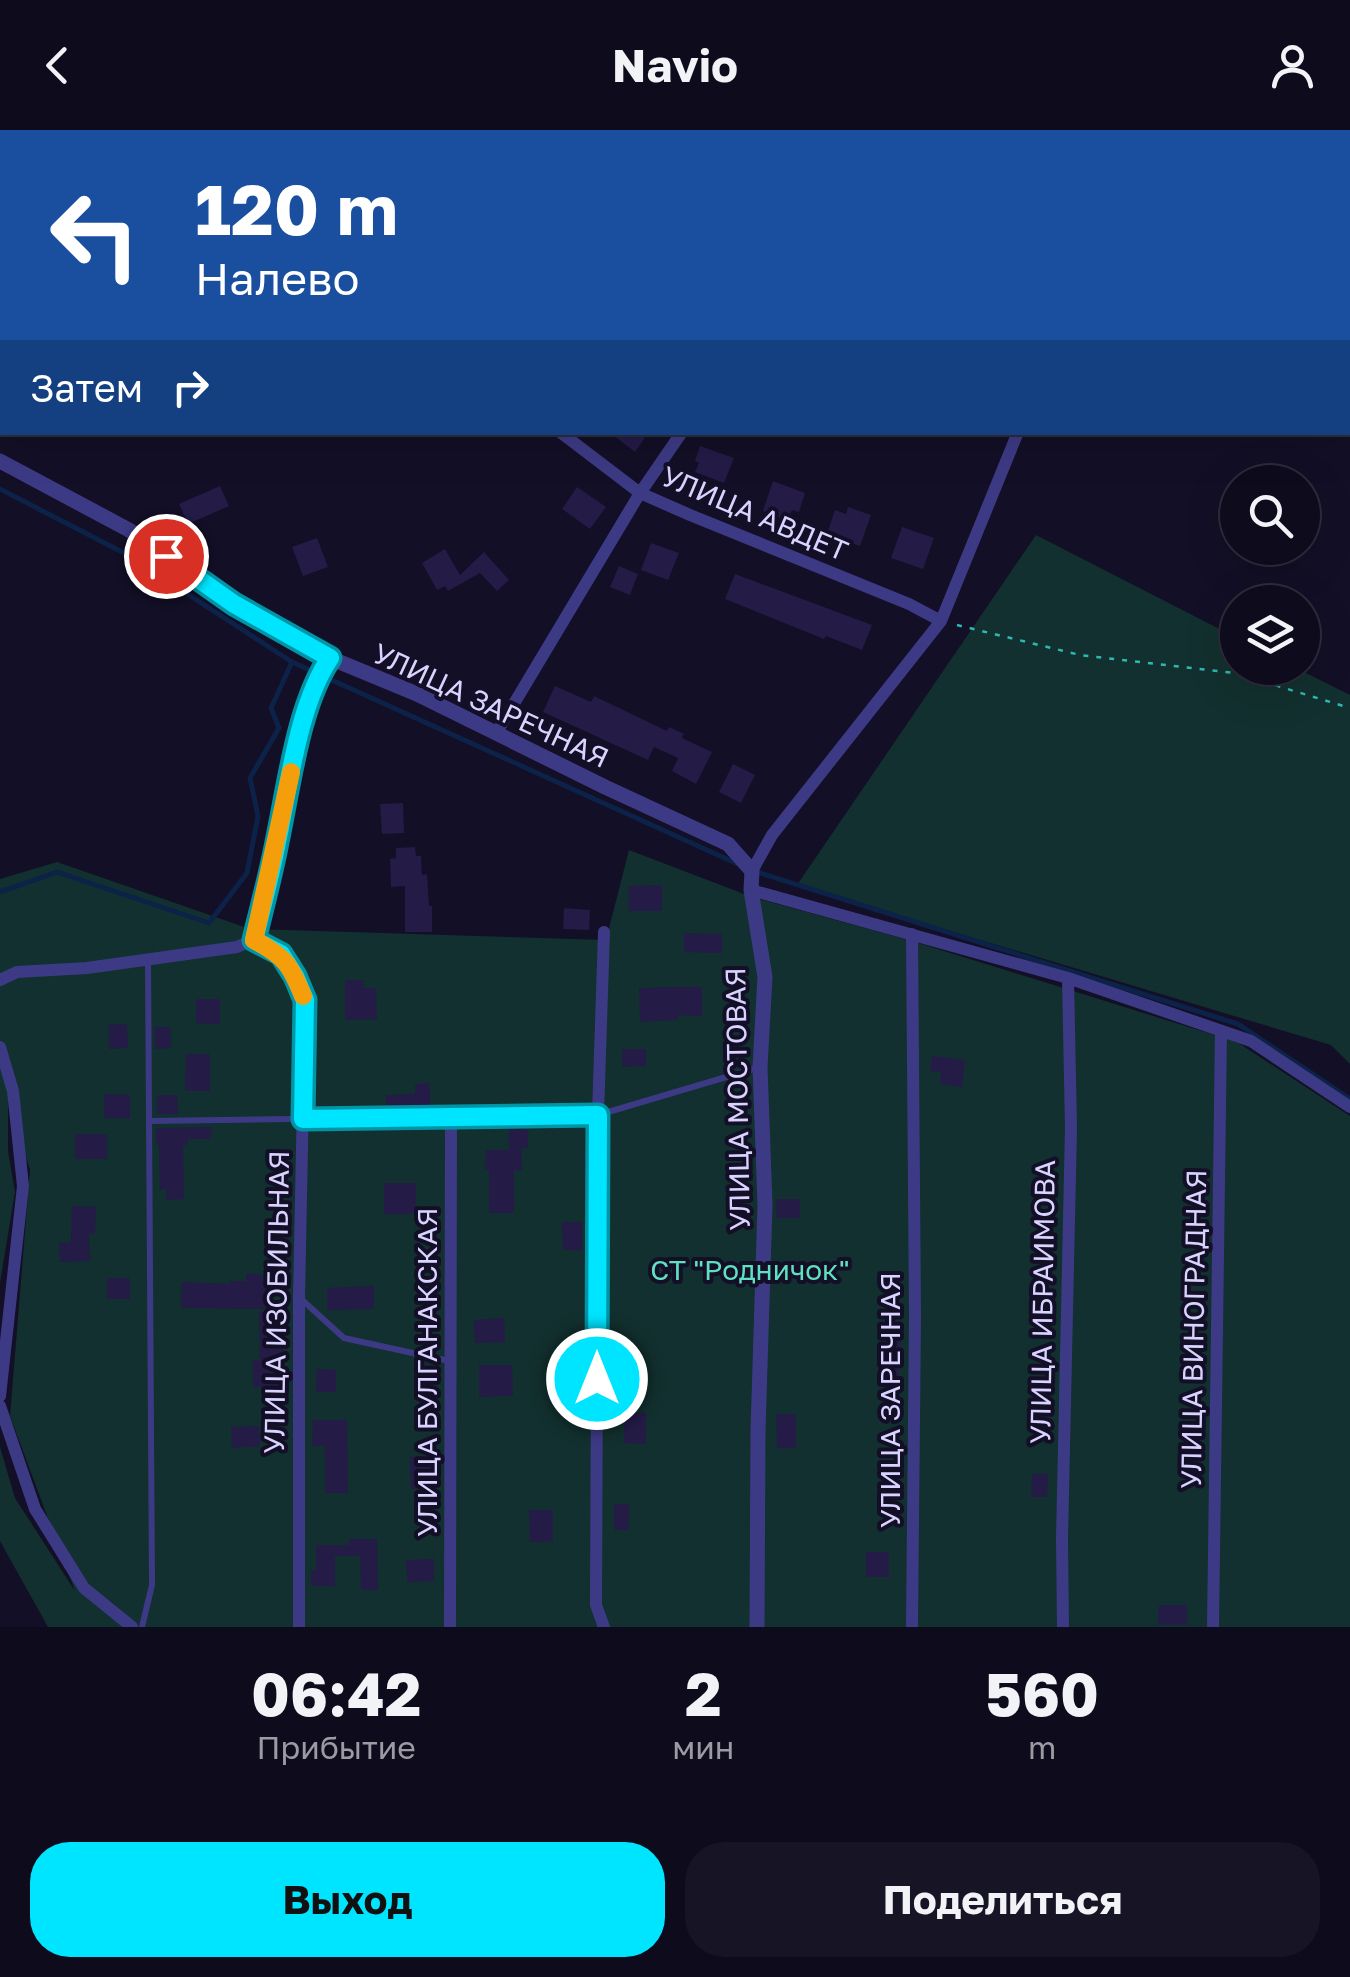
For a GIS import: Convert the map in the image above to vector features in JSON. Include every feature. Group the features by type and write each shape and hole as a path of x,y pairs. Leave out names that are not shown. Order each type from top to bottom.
{"street":[{"name":"УЛИЦА АВДЕТ","path":"564,435 640,493 909,604 941,621"},
{"path":"497,732 640,493 680,435"},
{"path":"752,871 772,835 941,621 1017,435"},
{"name":"УЛИЦА ЗАРЕЧНАЯ","path":"0,461 128,530 234,604 330,658 417,694 728,844 752,871"},
{"name":"УЛИЦА МОСТОВАЯ","path":"752,871 751,890 765,977 760,1067 765,1205 758,1431 758,1627"},
{"path":"751,890 1068,978 1251,1041 1350,1107"},
{"path":"604,932 598,1115 596,1605 604,1627"},
{"name":"УЛИЦА ЗАРЕЧНАЯ","path":"912,934 912,1627"},
{"path":"0,980 17,972 88,968 237,947 254,940"},
{"name":"УЛИЦА ИЗОБИЛЬНАЯ","path":"254,940 281,954 305,1000 299,1297 299,1627"},
{"name":"УЛИЦА ИБРАИМОВА","path":"1062,1627 1071,1128 1068,978"},
{"name":"УЛИЦА ВИНОГРАДНАЯ","path":"1214,1627 1220,1031"},
{"path":"0,1047 12,1091 23,1186 0,1396"},
{"name":"УЛИЦА БУЛГАНАКСКАЯ","path":"450,1627 451,1116"},
{"path":"0,1406 34,1509 84,1588 132,1627"}],"lane":[{"path":"254,940 295,750 319,674 330,658"},
{"path":"142,1627 152,1585 148,959"},
{"path":"149,1121 598,1115 760,1067"},
{"path":"299,1297 344,1338 452,1362"}],"path":[{"path":"941,621 1080,656 1234,673 1350,708"}],"green space":[{"path":"1036,535 1220,629 1220,685 1320,685 1320,680 1350,695 1350,1064 1331,1045 797,885"},
{"name":"СТ \"Родничок\"","path":"629,850 752,897 912,941 1237,1042 1350,1116 1350,1627 48,1627 0,1541 0,1447 15,1498 75,1591 10,1416 30,1170 8,1097 8,1151 15,1192 0,1283 0,879 57,862 250,929 606,940"}],"building":[{"path":"613,435 647,435 635,452"},
{"path":"700,446 734,458 724,483 695,472"},
{"path":"773,481 805,493 799,512 792,510 788,521 763,511"},
{"path":"220,486 229,506 188,524 179,504"},
{"path":"577,487 606,507 590,529 562,509"},
{"path":"848,507 871,515 860,546 827,534 835,510 846,514"},
{"path":"902,527 934,538 923,569 891,558"},
{"path":"317,538 328,567 303,576 292,547"},
{"path":"651,543 679,553 668,580 641,570"},
{"path":"445,549 460,575 484,552 509,580 497,591 480,573 448,591 445,586 437,590 422,563"},
{"path":"619,566 638,574 630,595 610,587"},
{"path":"735,574 872,625 862,650 725,599"},
{"path":"555,686 591,702 594,696 667,731 669,727 712,752 696,784 672,771 678,758 654,747 648,760 543,712"},
{"path":"733,764 755,775 741,803 719,792"},
{"path":"403,803 404,833 382,834 380,804"},
{"path":"415,847 416,856 421,856 422,875 427,874 432,932 405,932 405,886 391,887 390,859 396,858 396,848"},
{"path":"662,885 662,911 629,911 629,886"},
{"path":"564,908 590,910 589,930 563,929"},
{"path":"684,933 722,934 722,953 684,952"},
{"path":"345,980 364,980 364,988 376,988 377,1019 345,1020"},
{"path":"702,987 702,1016 678,1015 678,1020 640,1022 639,988"},
{"path":"196,999 220,999 220,1024 196,1023"},
{"path":"127,1024 128,1048 109,1049 109,1025"},
{"path":"155,1027 170,1027 171,1048 155,1049"},
{"path":"622,1049 646,1049 646,1066 622,1067"},
{"path":"186,1054 210,1054 210,1091 185,1091"},
{"path":"932,1056 965,1060 962,1087 940,1084 941,1072 930,1071"},
{"path":"430,1083 430,1110 387,1111 386,1095 415,1094 415,1084"},
{"path":"104,1094 130,1095 130,1118 104,1118"},
{"path":"157,1095 177,1095 178,1114 157,1114"},
{"path":"211,1127 211,1139 188,1139 188,1145 183,1145 184,1199 166,1200 166,1189 160,1190 156,1128"},
{"path":"509,1129 528,1130 528,1148 521,1148 522,1170 514,1170 514,1213 489,1213 486,1150 509,1150"},
{"path":"75,1134 107,1134 107,1159 75,1159"},
{"path":"384,1183 416,1183 416,1214 384,1214"},
{"path":"776,1199 800,1199 800,1218 776,1218"},
{"path":"72,1206 96,1207 95,1234 89,1233 90,1261 60,1262 59,1242 71,1242"},
{"path":"562,1222 582,1222 582,1250 563,1250"},
{"path":"246,1274 262,1274 263,1288 268,1288 268,1309 181,1308 182,1282 230,1284 246,1281"},
{"path":"107,1278 130,1278 130,1299 107,1299"},
{"path":"374,1286 374,1309 327,1310 327,1288"},
{"path":"259,1312 282,1312 283,1387 253,1387 253,1360 260,1360"},
{"path":"504,1318 505,1342 475,1343 474,1320"},
{"path":"885,1322 901,1323 898,1386 880,1386"},
{"path":"479,1365 512,1365 513,1396 479,1397"},
{"path":"317,1369 336,1370 336,1392 316,1392"},
{"path":"624,1413 646,1413 646,1444 624,1443"},
{"path":"776,1414 796,1414 796,1448 777,1448"},
{"path":"313,1420 347,1420 348,1493 325,1493 325,1446 312,1446"},
{"path":"259,1426 260,1446 232,1448 231,1427"},
{"path":"436,1456 437,1488 411,1489 410,1457"},
{"path":"1032,1474 1048,1474 1047,1497 1031,1497"},
{"path":"614,1504 629,1504 629,1530 614,1530"},
{"path":"529,1510 553,1510 553,1541 530,1542"},
{"path":"349,1539 377,1539 378,1590 361,1590 360,1556 335,1556 335,1586 311,1586 311,1570 316,1570 316,1545 349,1545"},
{"path":"866,1552 889,1552 889,1577 866,1577"},
{"path":"434,1559 434,1581 407,1582 406,1560"},
{"path":"1159,1605 1187,1605 1187,1625 1158,1625"}],"waterway":[{"path":"0,489 126,554 292,662 740,865"},
{"path":"0,892 57,872 209,923 247,873 258,816 250,778 279,728 271,708 292,662"},
{"path":"754,871 1238,1024 1350,1099"}],"slow traffic":[{"path":"291,772 254,940 281,954 303,996"}],"route":[{"path":"166,556 234,604 330,658 319,674 295,750 254,940 281,954 305,1000 303,1119 598,1115 597,1379"}]}
